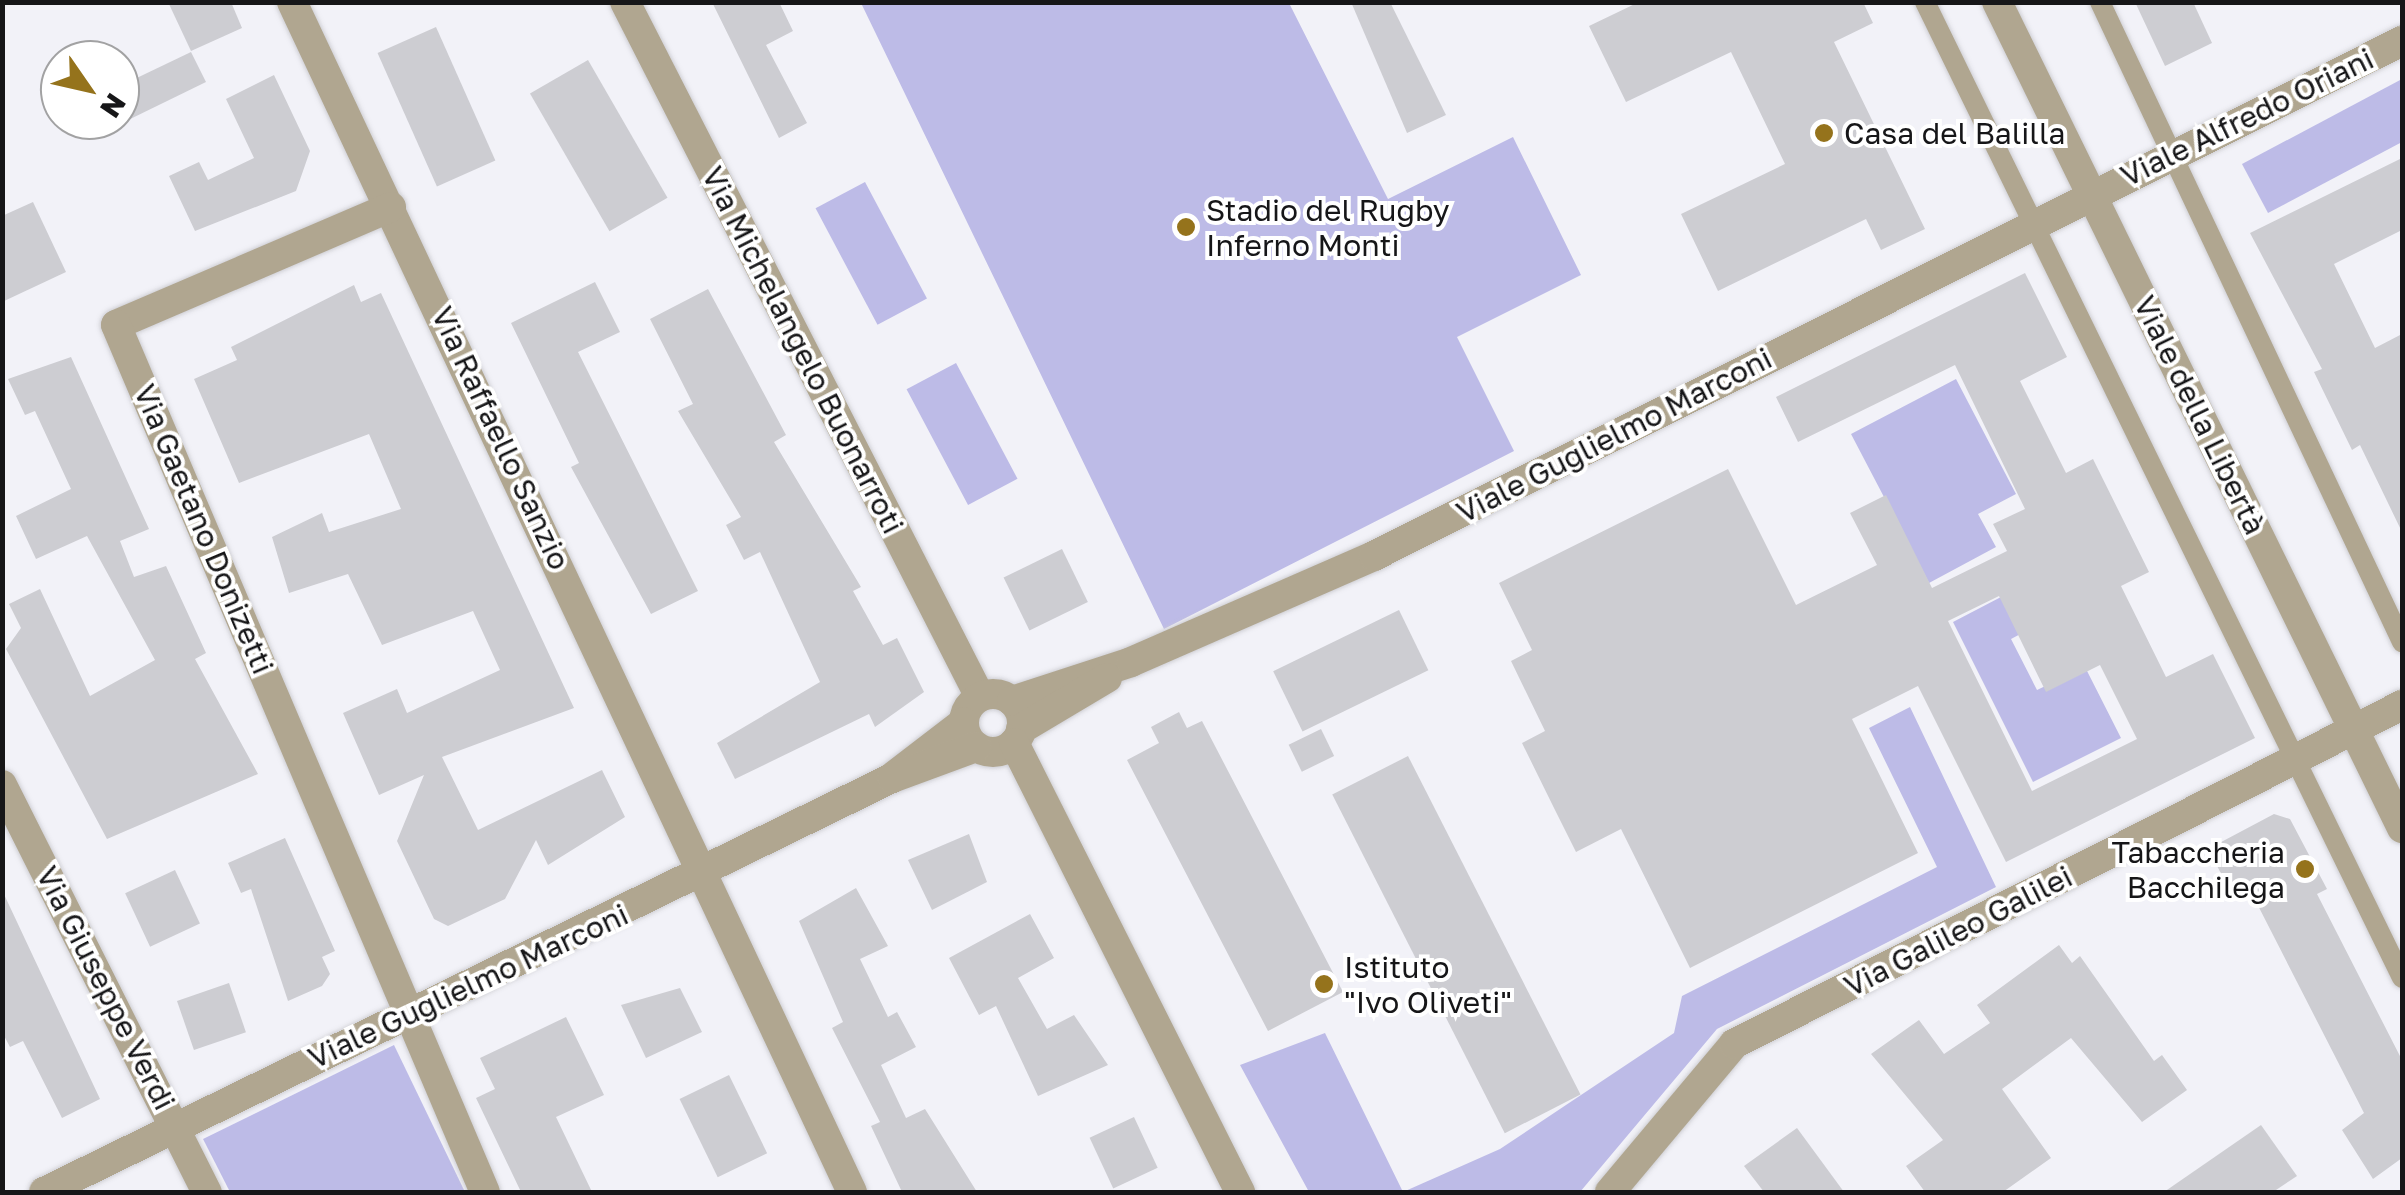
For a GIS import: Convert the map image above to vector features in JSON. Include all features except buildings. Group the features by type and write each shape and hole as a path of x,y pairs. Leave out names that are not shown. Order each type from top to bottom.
{"street":[{"name":"Via Raffaello Sanzio","path":"292,2 708,874 852,1192"},
{"name":"Via Michelangelo Buonarroti","path":"625,2 995,727 1240,1192"},
{"name":"Viale della Libertà","path":"1997,2 2402,828"},
{"name":"Viale Alfredo Oriani","path":"2091,194 2402,40"},
{"name":"Viale Guglielmo Marconi","path":"44,1192 412,1008 708,874 892,778 1130,662 1374,556 2091,194"},
{"name":"Via Gaetano Donizetti","path":"391,206 116,324 412,1008"},
{"name":"Via Galileo Galilei","path":"1610,1192 1734,1044 2299,758 2353,726 2402,706"},
{"name":"Via Giuseppe Verdi","path":"2,785 207,1192"},
{"path":"412,1008 486,1192"}],"lane":[{"path":"1925,2 2031,226 2299,758 2402,978"},
{"path":"2100,2 2402,642"}],"shaded area":[{"name":"Stadio del Rugby Inferno Monti","path":"861,3 1289,3 1388,199 1513,137 1581,275 1457,337 1514,451 1164,629"},
{"path":"2402,79 2402,142 2268,213 2242,164"},
{"path":"865,182 927,299 878,325 816,208"},
{"path":"956,363 1018,479 968,505 907,389"},
{"path":"1956,379 2016,494 1978,514 1996,547 1929,583 1851,434"},
{"path":"2024,585 2043,622 2011,639 2037,690 2085,667 2121,738 2033,782 1953,622"},
{"path":"1910,707 1996,887 1717,1029 1580,1192 1403,1192 1500,1149 1674,1033 1682,996 1937,867 1869,728"},
{"path":"1325,1033 1403,1192 1309,1192 1240,1065"},
{"path":"394,1045 465,1192 230,1192 203,1139"}],"place":[{"name":"Casa del Balilla","path":"1824,133"},
{"name":"Stadio del Rugby Inferno Monti","path":"1186,227"},
{"name":"Tabaccheria Bacchilega","path":"2305,869"},
{"name":"Istituto \"Ivo Oliveti\"","path":"1324,984"}]}
